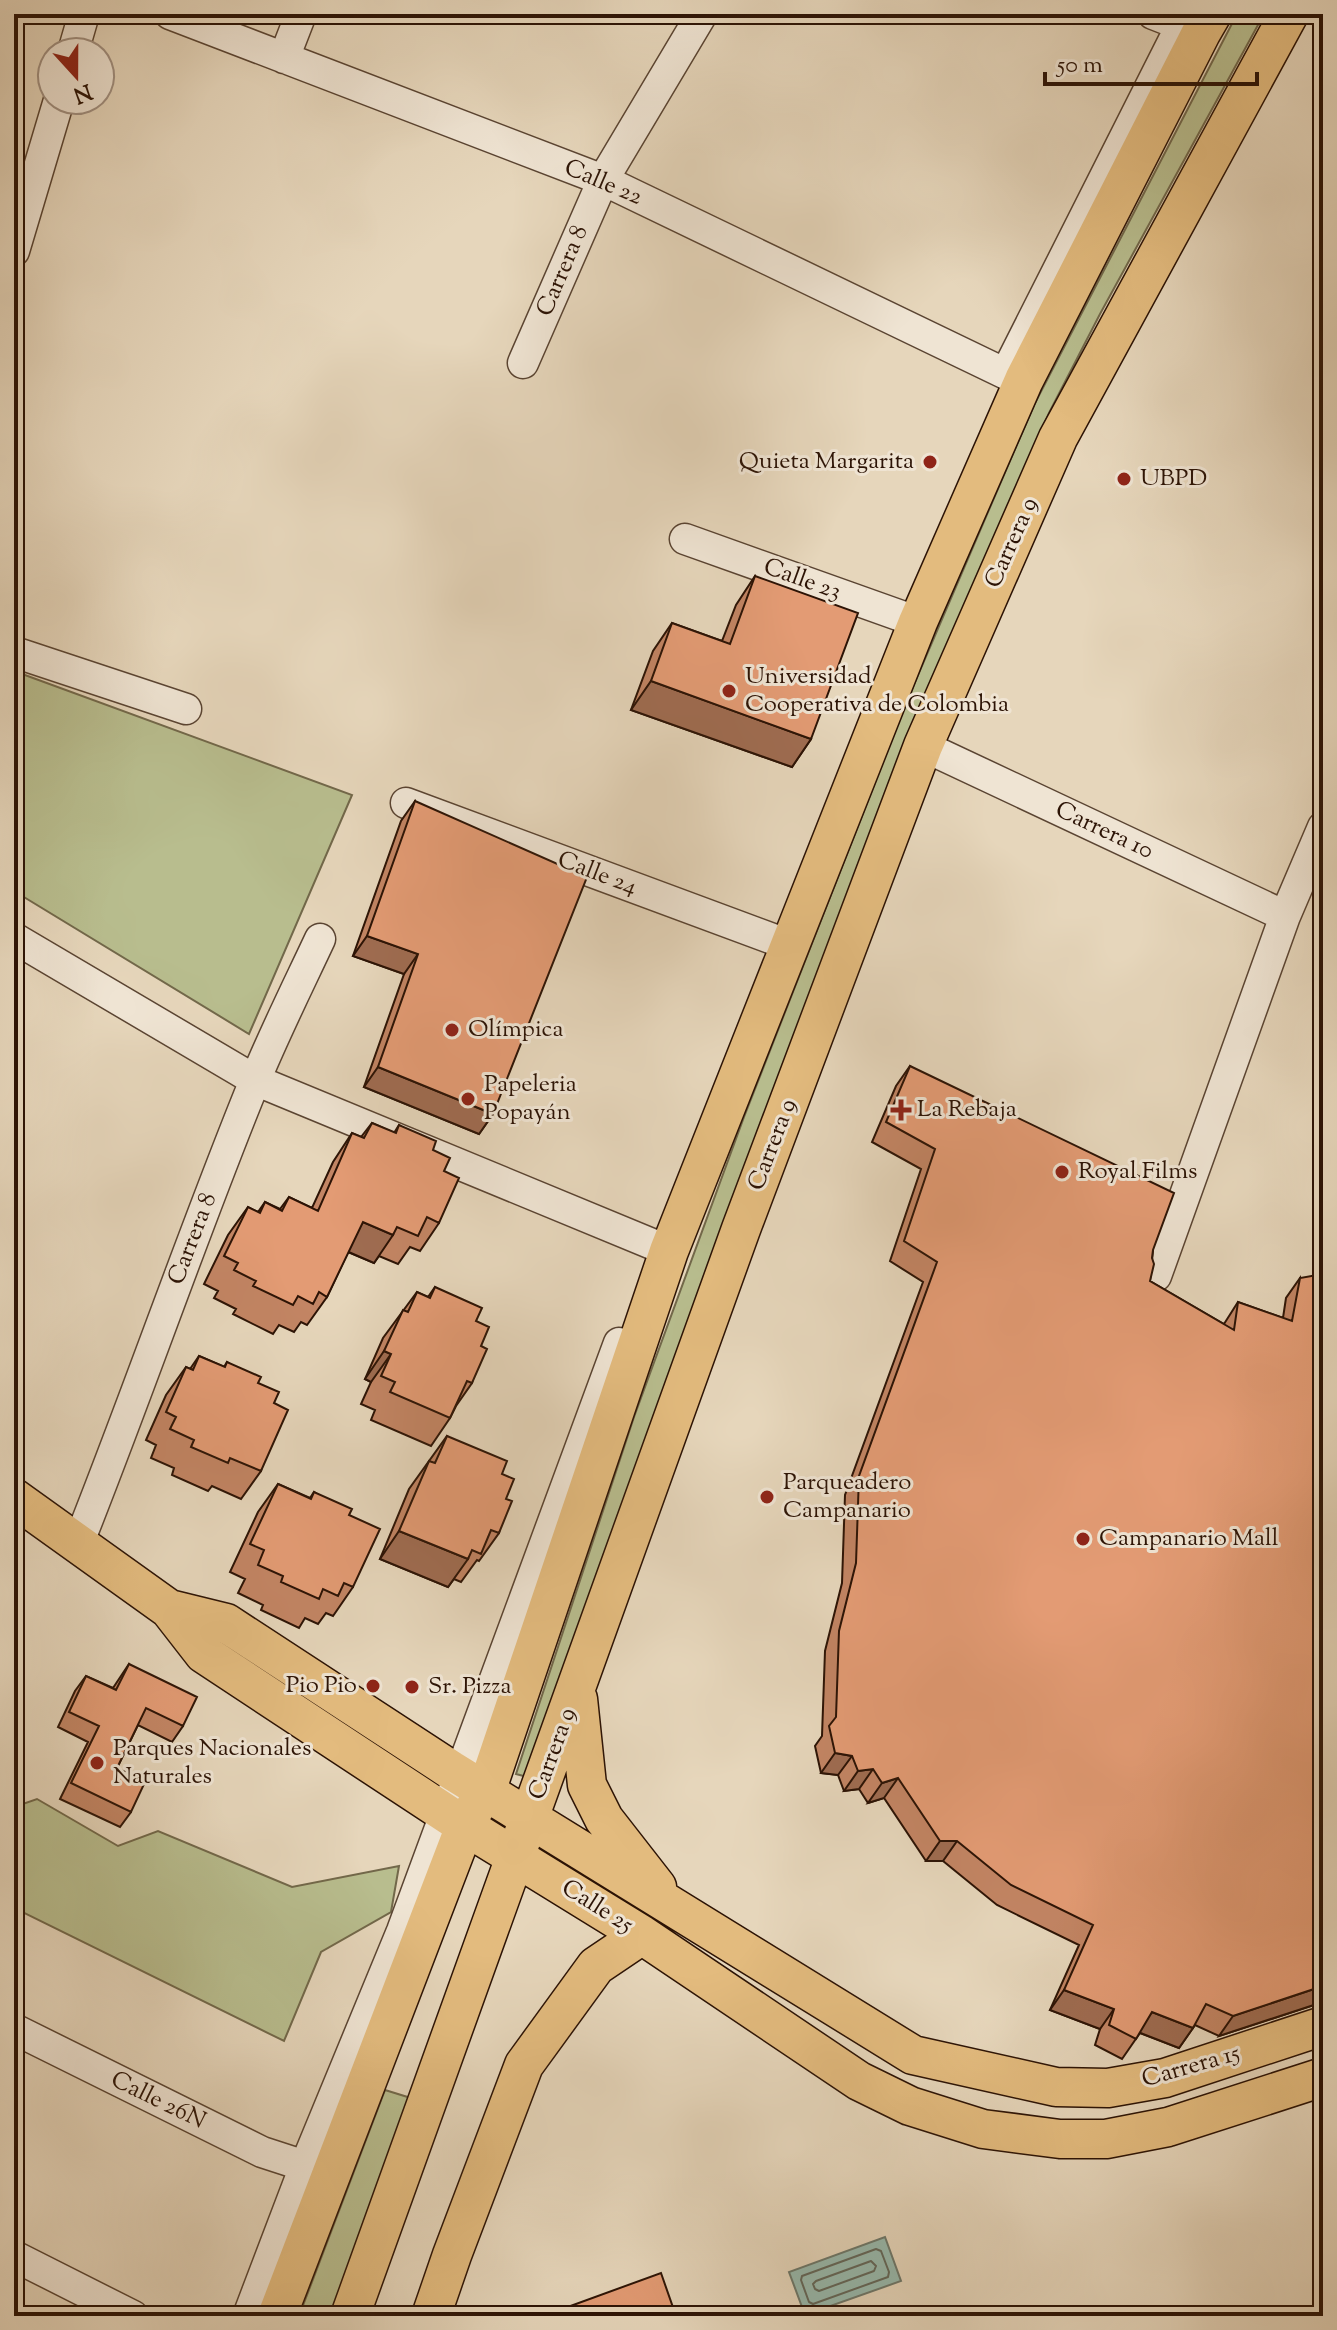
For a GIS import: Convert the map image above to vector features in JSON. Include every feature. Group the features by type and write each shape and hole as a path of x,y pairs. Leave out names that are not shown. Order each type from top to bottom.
{"main road":[{"name":"Carrera 9","path":"350,2316 741,1229 923,746 1058,438 1289,14"},
{"path":"277,2316 455,1820 466,1761 525,1674 662,1249 910,619 1015,377 1187,20"},
{"name":"Calle 25","path":"14,1498 169,1609 204,1654 455,1820 642,1935 859,2081 910,2106 983,2129 1060,2139"},
{"name":"Calle 25","path":"169,1609 226,1623 466,1761 529,1819 913,2055 1056,2087"},
{"path":"466,1761 525,1674"},
{"path":"577,1688 587,1785 604,1819 671,1906"},
{"path":"431,2316 524,2065 596,1966 642,1935"},
{"name":"Carrera 15","path":"1056,2087 1108,2088 1165,2078 1323,2026"},
{"name":"Carrera 15","path":"1060,2139 1106,2139 1168,2127 1323,2077"}],"street":[{"path":"78,36 84,14"},
{"name":"Calle 22","path":"170,14 603,180 1015,377"},
{"path":"284,58 301,14"},
{"name":"Carrera 8","path":"523,363 603,180 702,14"},
{"path":"14,251 54,116"},
{"name":"Calle 23","path":"685,539 910,619"},
{"path":"14,652 186,709"},
{"name":"Carrera 10","path":"923,746 1285,916"},
{"name":"Calle 24","path":"406,803 782,943"},
{"path":"1156,1276 1285,916 1323,827"},
{"path":"14,938 255,1080 662,1249 466,1761"},
{"name":"Carrera 8","path":"78,1544 255,1080 320,939"},
{"path":"248,2316 305,2166 402,1931 455,1820"},
{"name":"Calle 26N","path":"14,2029 262,2152 305,2166"},
{"path":"14,2256 90,2306 133,2316"}],"green space":[{"path":"1237,14 1264,14 1049,413 921,713 535,1779 516,1774 634,1417 744,1117 906,703 1034,405"},
{"path":"14,671 352,795 249,1034 14,891"},
{"path":"37,1799 118,1846 158,1831 292,1887 399,1866 391,1912 321,1952 284,2041 14,1908 14,1807"},
{"path":"385,2090 414,2099 330,2316 299,2316"}],"water":[{"path":"885,2237 901,2281 805,2315 789,2272"}],"building":[{"name":"Universidad Cooperativa de Colombia","path":"755,576 858,613 811,739 651,681 672,623 730,644"},
{"name":"Olímpica","path":"415,801 587,877 493,1114 378,1067 418,954 367,936"},
{"name":"Campanario Mall","path":"910,1066 1174,1193 1153,1250 1150,1281 1234,1330 1238,1302 1292,1321 1300,1278 1323,1274 1323,1986 1233,2016 1206,2004 1193,2028 1152,2012 1136,2039 1109,2025 1114,2009 1064,1990 1093,1925 1011,1885 957,1841 940,1841 898,1778 882,1783 873,1769 858,1771 852,1756 835,1753 829,1726 836,1717 839,1631 856,1563 859,1476 937,1262 904,1241 935,1149 886,1122"},
{"path":"372,1123 396,1133 399,1125 436,1141 433,1150 450,1158 444,1171 459,1178 439,1223 427,1217 418,1236 397,1227 393,1235 363,1222 327,1297 319,1292 313,1304 298,1296 293,1305 253,1286 256,1281 234,1270 238,1263 224,1256 248,1207 260,1213 265,1202 282,1211 289,1197 318,1211 352,1133 364,1138"},
{"path":"435,1287 482,1308 476,1321 489,1327 481,1346 487,1349 472,1383 467,1381 450,1418 390,1392 395,1382 381,1376 391,1354 384,1351 403,1310 408,1312 417,1292 430,1298"},
{"path":"199,1356 225,1367 227,1362 261,1377 258,1383 279,1392 274,1403 288,1410 261,1471 230,1458 228,1463 191,1447 194,1440 170,1429 176,1417 166,1412 186,1367 193,1370"},
{"path":"447,1436 507,1461 502,1474 514,1479 506,1499 512,1501 499,1533 491,1530 481,1554 472,1550 468,1559 399,1531 429,1461 435,1463"},
{"path":"278,1484 311,1499 314,1492 352,1509 349,1515 380,1529 353,1587 344,1583 338,1596 323,1589 319,1599 281,1582 283,1576 258,1565 264,1550 250,1544"},
{"name":"Parques Nacionales Naturales","path":"129,1664 197,1697 183,1726 146,1708 117,1768 145,1782 131,1812 71,1783 99,1726 69,1712 86,1676 116,1690"},
{"path":"661,2273 676,2316 543,2316"}],"place":[{"name":"Quieta Margarita","path":"930,462"},
{"name":"UBPD","path":"1124,479"},
{"name":"Universidad Cooperativa de Colombia","path":"729,691"},
{"name":"Olímpica","path":"452,1030"},
{"name":"Papeleria Popayán","path":"468,1099"},
{"name":"La Rebaja","path":"901,1110"},
{"name":"Royal Films","path":"1062,1172"},
{"name":"Parqueadero Campanario","path":"767,1497"},
{"name":"Campanario Mall","path":"1083,1539"},
{"name":"Pio Pio","path":"373,1686"},
{"name":"Sr. Pizza","path":"412,1687"},
{"name":"Parques Nacionales Naturales","path":"97,1763"}]}
